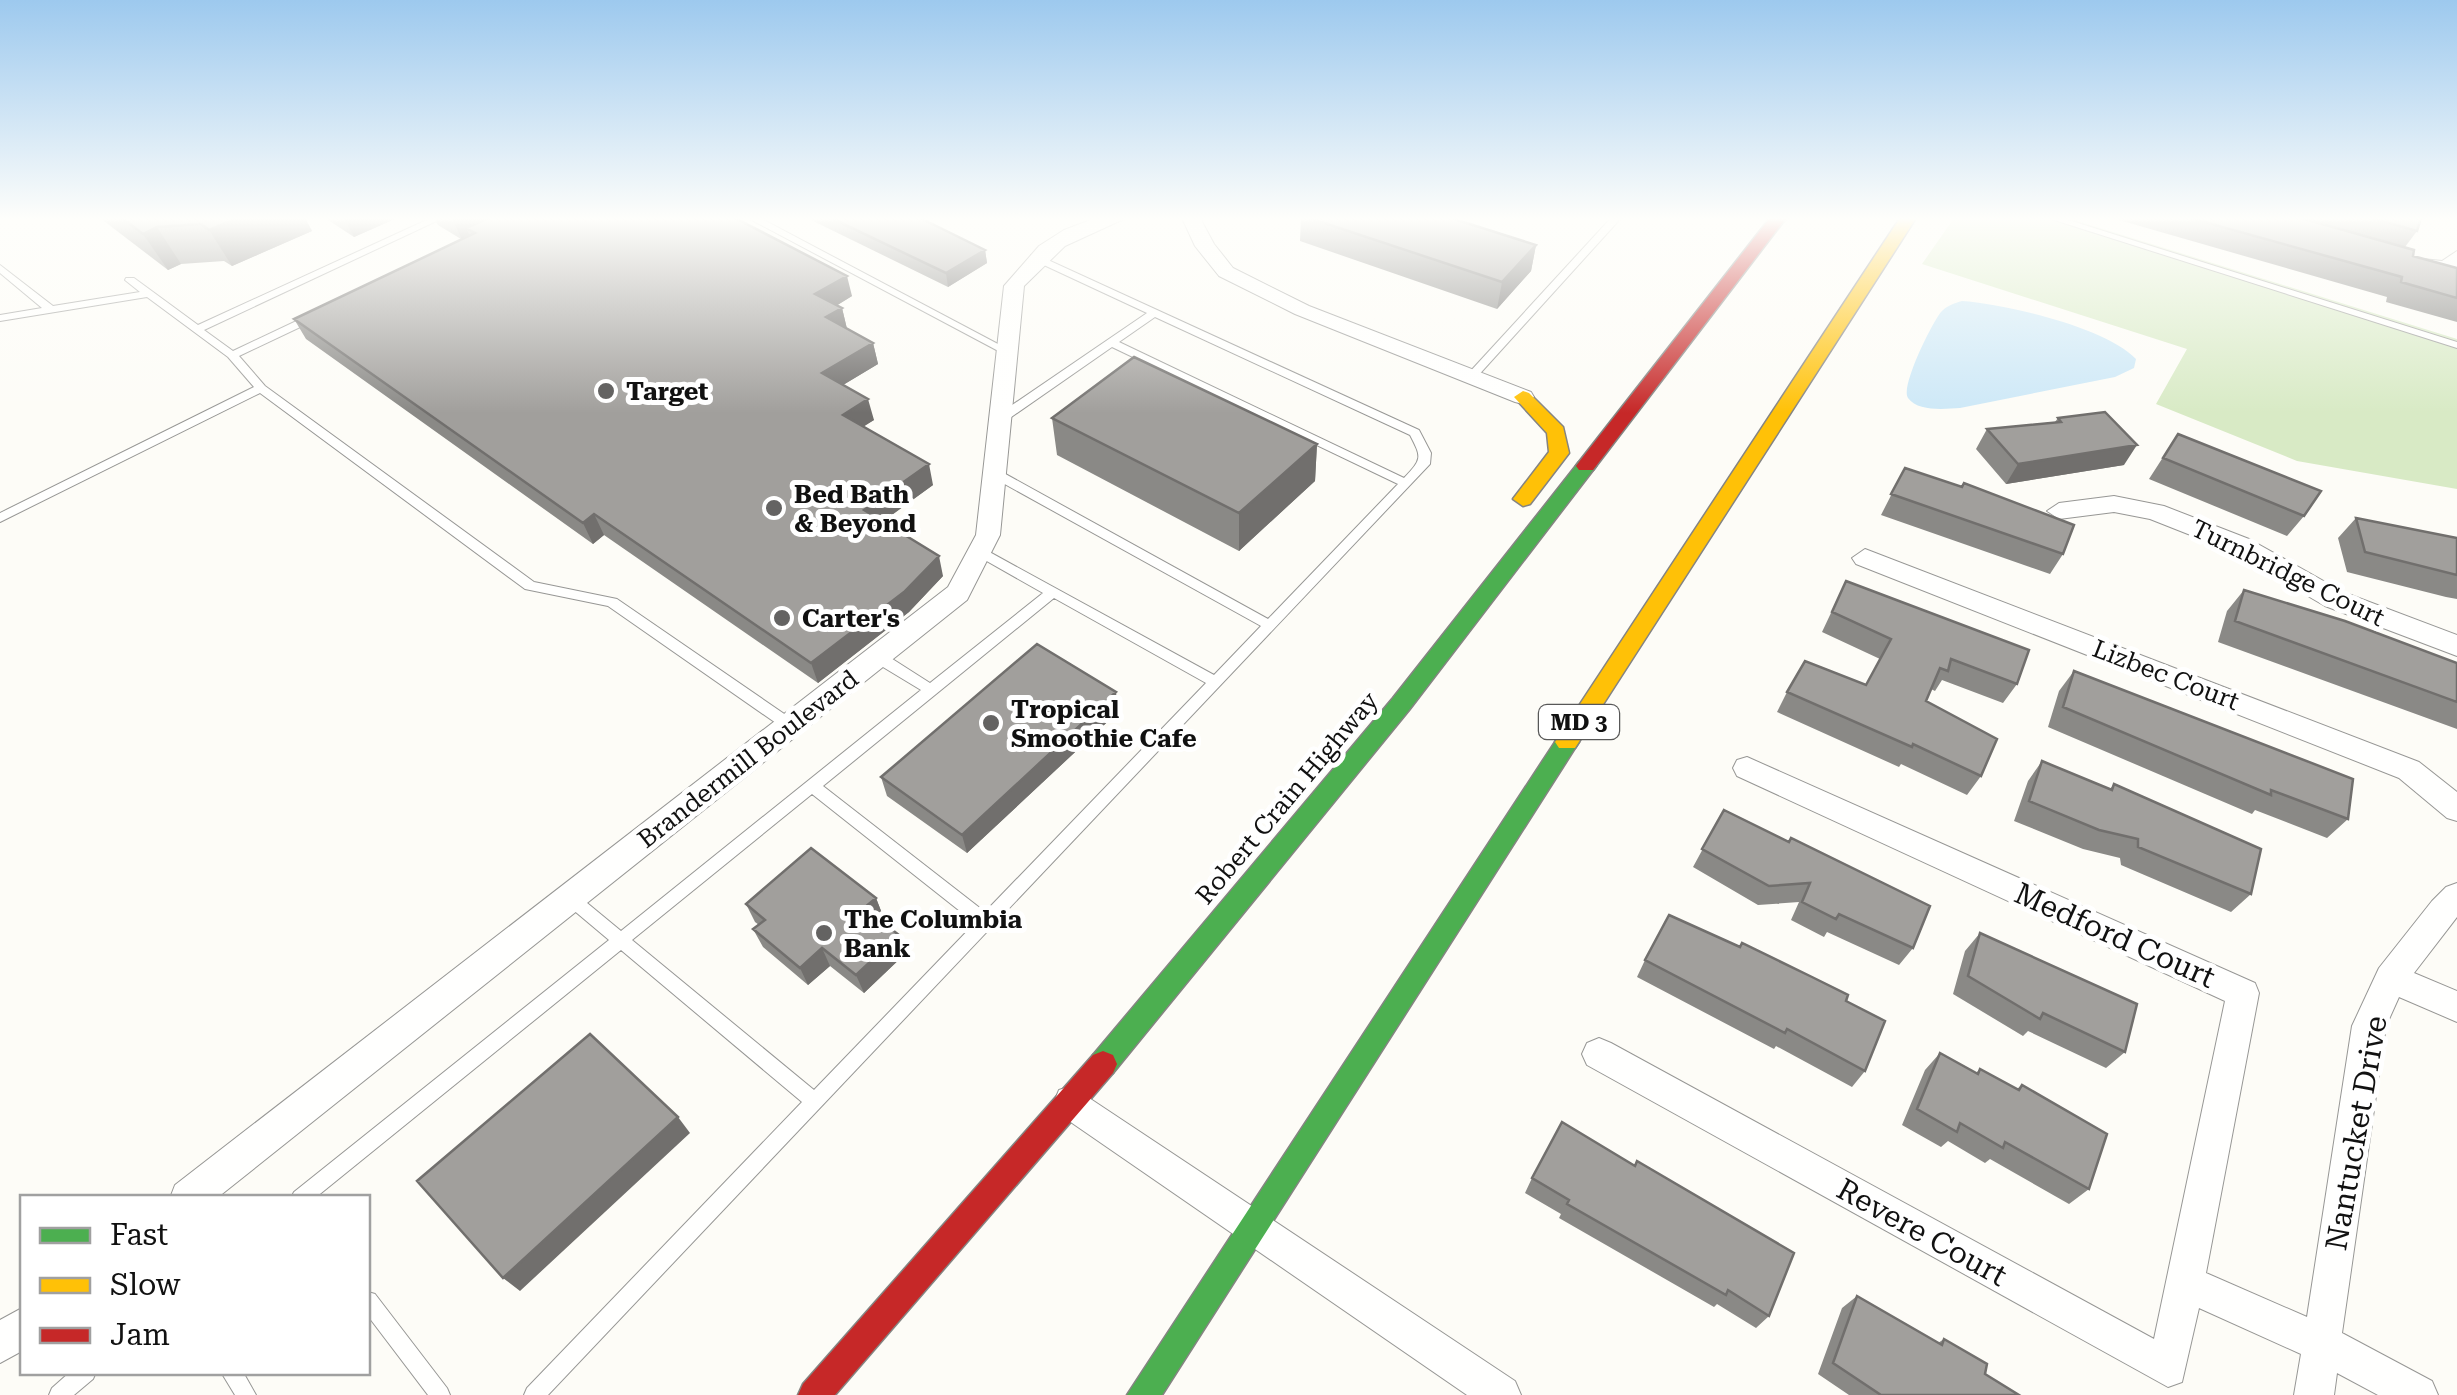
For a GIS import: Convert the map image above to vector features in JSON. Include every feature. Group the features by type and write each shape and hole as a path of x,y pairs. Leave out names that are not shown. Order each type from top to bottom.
{"highway":[{"name":"Robert Crain Highway","path":"814,1395 1071,1102 1401,704 1728,283"},
{"name":"MD 3","path":"1142,1395 1866,283"},
{"path":"1523,397 1566,403"},
{"path":"1505,521 1559,454 1556,431 1523,397"},
{"path":"1401,704 1476,568"},
{"path":"794,1395 906,1290"}],"street":[{"name":"Brandermill Boulevard","path":"192,1195 958,593 988,535 1016,283"},
{"path":"1248,283 1302,310 1523,397"},
{"name":"Turnbridge Court","path":"2060,511 2114,504 2155,512 2240,545 2334,599 2457,646"},
{"name":"Lizbec Court","path":"1865,558 2409,770 2457,809"},
{"name":"Medford Court","path":"1747,768 2243,992 2185,1283"},
{"name":"Nantucket Drive","path":"2314,1395 2369,1026 2390,978 2429,924 2457,896"},
{"path":"2390,978 2457,1007"},
{"name":"Revere Court","path":"1600,1054 2168,1368 2185,1283"},
{"path":"1071,1102 1501,1395"},
{"path":"2185,1283 2321,1343 2418,1395"},
{"path":"0,1344 20,1329"}],"lane":[{"path":"18,283 51,310"},
{"path":"134,283 232,355 262,388 530,586 612,602 791,726"},
{"path":"197,329 297,283"},
{"path":"877,283 1008,352"},
{"path":"534,1395 1424,464 1426,453 1415,433 1093,283"},
{"path":"1471,377 1557,283"},
{"path":"2260,283 2457,345"},
{"path":"0,318 149,294"},
{"path":"1003,417 1155,312"},
{"path":"232,355 318,314"},
{"path":"1111,342 1405,483"},
{"path":"0,518 262,388"},
{"path":"996,474 1269,626"},
{"path":"980,552 1215,682"},
{"path":"304,1195 1052,592"},
{"path":"878,657 930,690"},
{"path":"811,786 986,922"},
{"path":"570,898 814,1101"},
{"path":"370,1304 440,1395"},
{"path":"59,1395 82,1375"}],"green space":[{"path":"1982,283 2277,283 2457,339 2457,489 2297,461 2156,404 2187,349"}],"water":[{"path":"1962,301 2028,312 2079,327 2122,347 2136,359 2134,368 2115,377 1960,408 1918,406 1907,392 1918,355 1941,312"}],"building":[{"name":"Target","path":"370,283 834,283 815,294 842,308 826,317 873,343 822,373 868,399 843,415 929,464 864,510 939,556 904,592 811,663 594,514 583,523 294,319"},
{"path":"2405,283 2457,283 2457,298"},
{"path":"1134,357 1317,444 1239,513 1052,418"},
{"path":"2105,412 2137,445 2018,464 1987,429 2061,422 2058,418"},
{"path":"2178,434 2321,491 2304,516 2163,458"},
{"path":"1905,468 1962,487 1964,483 2074,525 2063,554 1891,494"},
{"path":"2356,518 2457,538 2457,575 2365,552"},
{"path":"1846,581 2029,650 2017,684 1951,659 1948,671 1940,668 1926,701 1997,739 1981,776 1787,692 1805,661 1866,685 1891,639 1832,612"},
{"path":"2244,590 2345,621 2457,663 2457,702 2235,621"},
{"path":"1037,644 1116,692 962,835 881,777"},
{"path":"2074,671 2353,779 2348,819 2271,790 2271,795 2063,707"},
{"path":"2042,761 2112,790 2114,784 2261,849 2251,894 2138,847 2138,839 2099,830 2029,801"},
{"path":"1724,810 1930,906 1913,948 1839,914 1836,919 1802,902 1810,883 1769,886 1702,849"},
{"name":"The Columbia Bank","path":"811,848 876,898 864,908 899,935 856,975 822,948 800,968 753,929 765,920 746,904"},
{"path":"1669,915 1740,947 1742,943 1812,977 1848,995 1846,1001 1885,1021 1865,1071 1645,960"},
{"path":"1980,933 2137,1004 2125,1052 2043,1013 2040,1019 1968,976"},
{"path":"590,1034 678,1117 503,1278 417,1181"},
{"path":"1940,1053 2019,1090 2022,1085 2107,1134 2089,1189 2005,1142 2003,1148 1960,1123 1957,1132 1917,1109"},
{"path":"1562,1122 1794,1253 1769,1316 1567,1204 1569,1200 1532,1178"},
{"path":"1857,1296 1942,1345 1944,1339 1987,1364 1985,1374 2019,1395 1881,1395 1833,1363"}],"traffic: fast":[{"path":"1103,1064 1401,704 1586,466"},
{"path":"1143,1395 1567,742"}],"traffic: slow":[{"path":"1567,742 1866,283"},
{"path":"1523,397 1556,431 1559,453 1523,499"}],"traffic: jam":[{"path":"1586,466 1728,283"},
{"path":"814,1395 1103,1064"}],"place":[{"name":"Target","path":"606,391"},
{"name":"Bed Bath & Beyond","path":"774,508"},
{"name":"Carter's","path":"782,618"},
{"name":"Tropical Smoothie Cafe","path":"991,723"},
{"name":"The Columbia Bank","path":"824,933"}]}
